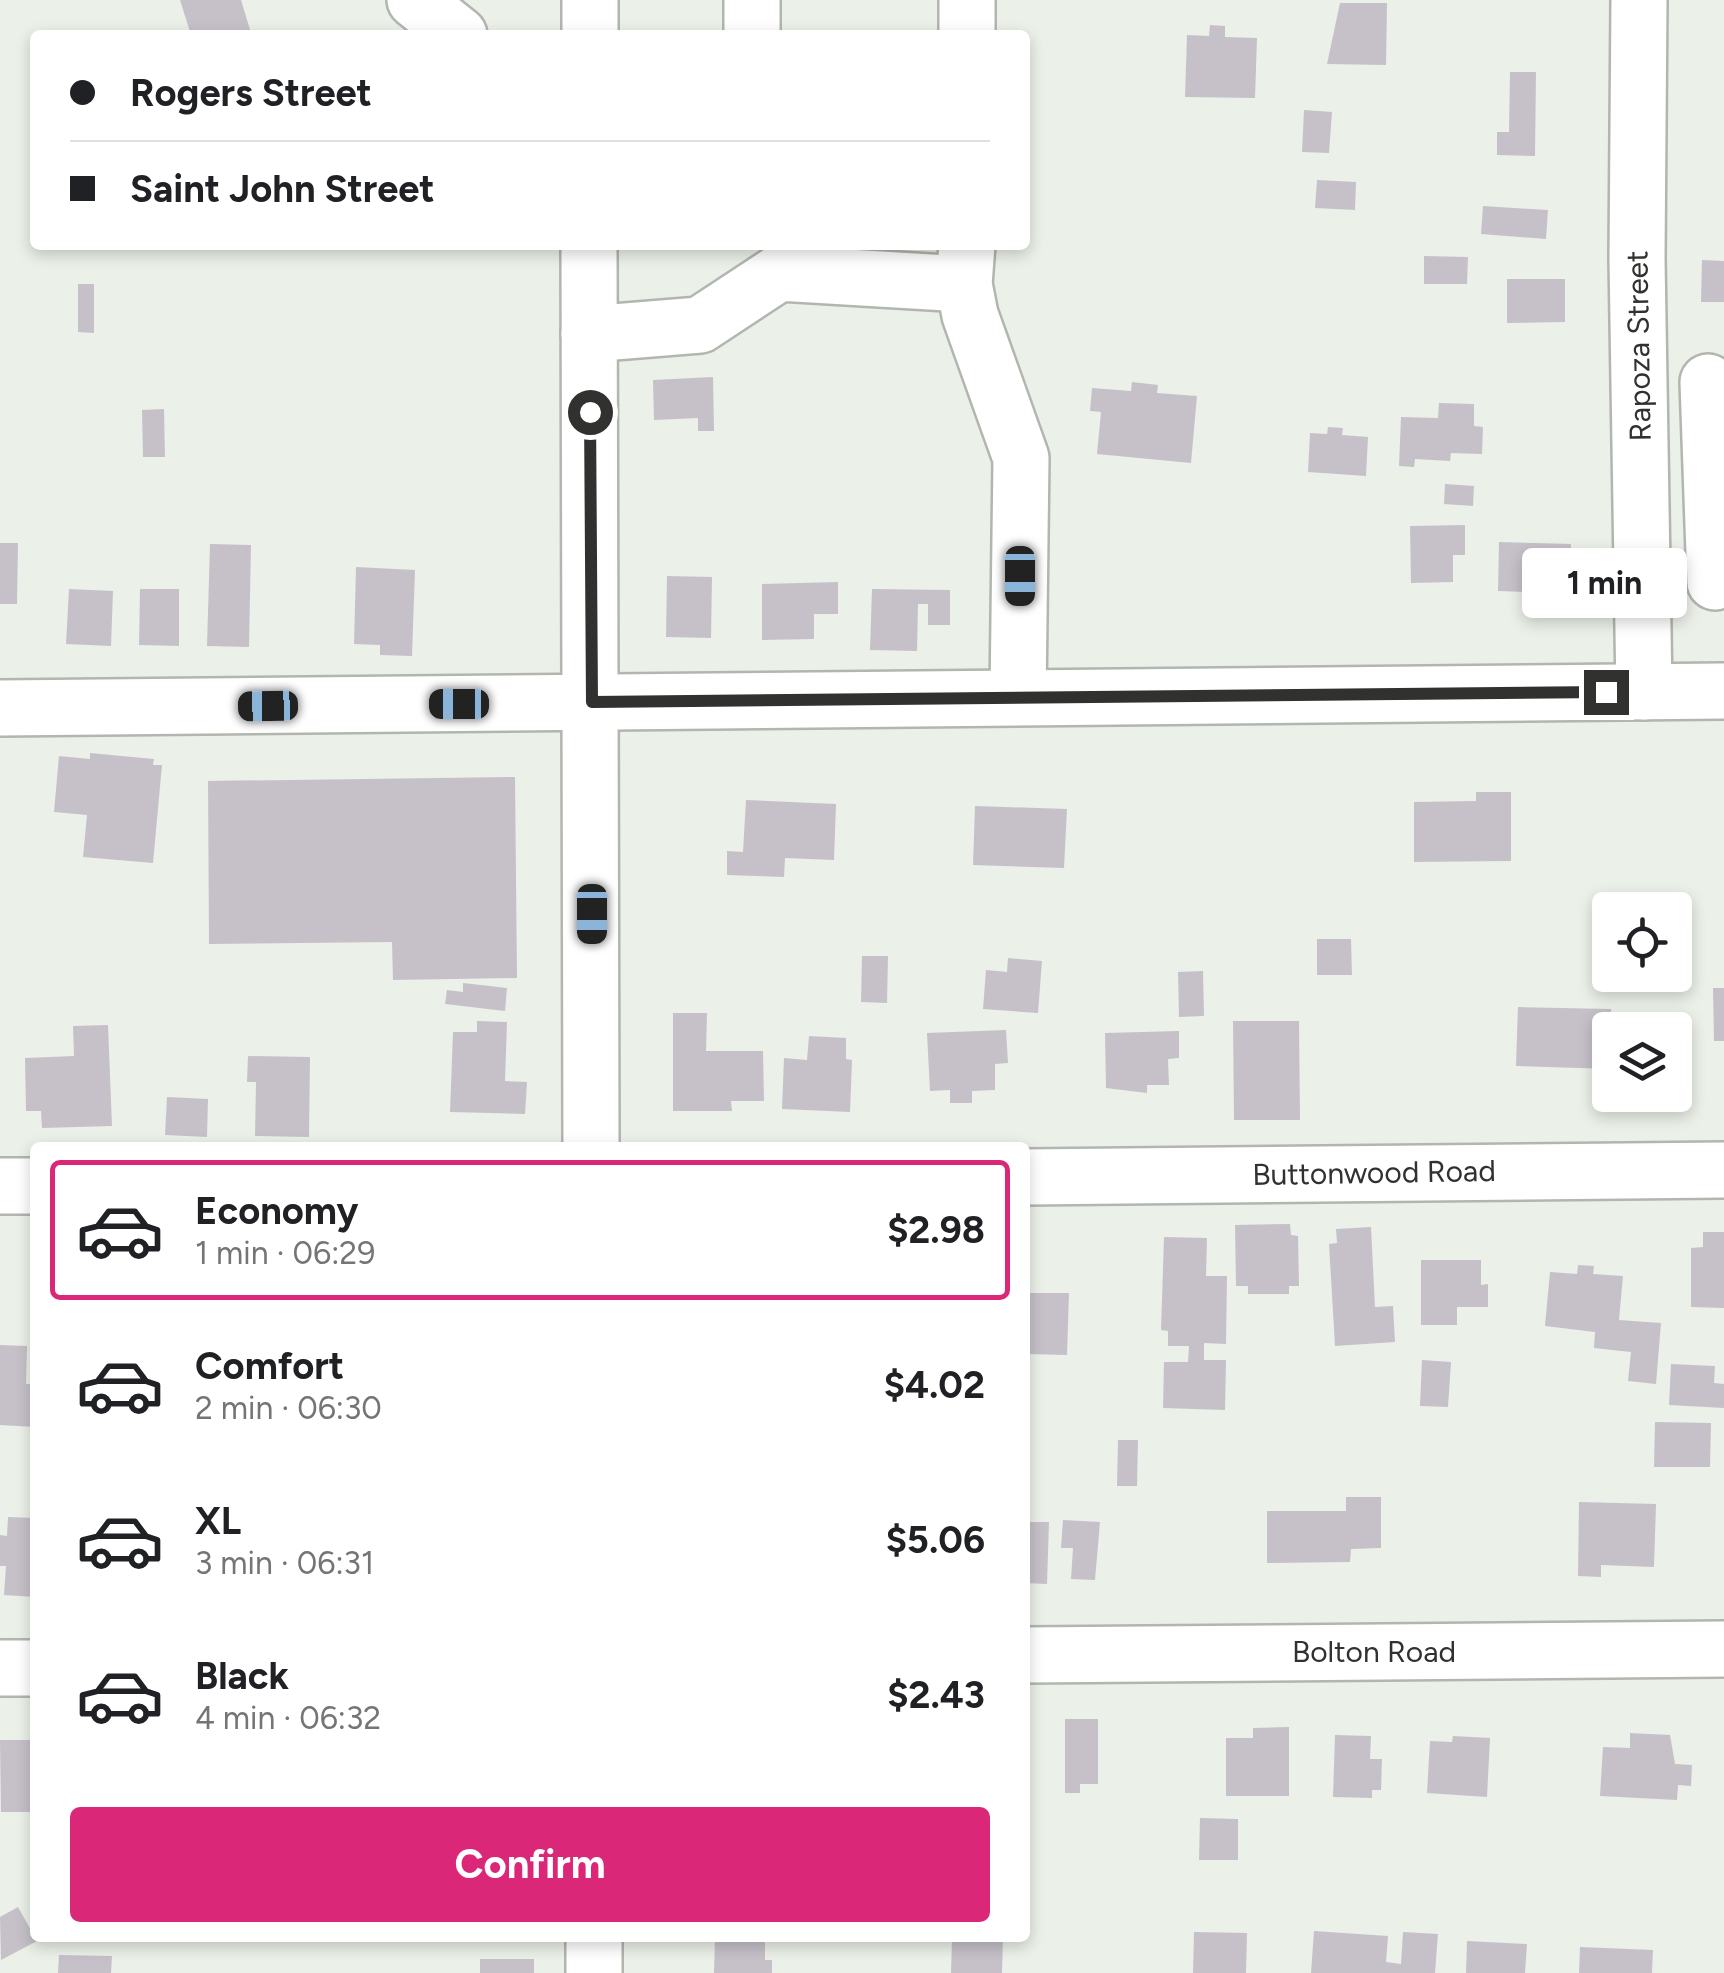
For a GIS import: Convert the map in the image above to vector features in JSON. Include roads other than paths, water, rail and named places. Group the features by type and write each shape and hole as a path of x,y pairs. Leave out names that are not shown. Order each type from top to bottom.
{"street":[{"path":"415,0 453,30"},
{"path":"590,0 590,30"},
{"path":"752,0 752,30"},
{"path":"967,0 968,30"},
{"name":"Rapoza Street","path":"1639,0 1644,692"},
{"path":"589,250 592,1142"},
{"path":"589,334 700,325 774,259 965,264 970,316 1021,458 1018,697"},
{"path":"1708,382 1715,582"},
{"path":"1641,488 1712,487"},
{"path":"0,708 1724,692"},
{"name":"Buttonwood Road","path":"1030,1177 1724,1170"},
{"path":"0,1186 30,1186"},
{"name":"Bolton Road","path":"1030,1655 1724,1649"},
{"path":"0,1668 30,1668"},
{"path":"594,1942 594,1973"}]}
